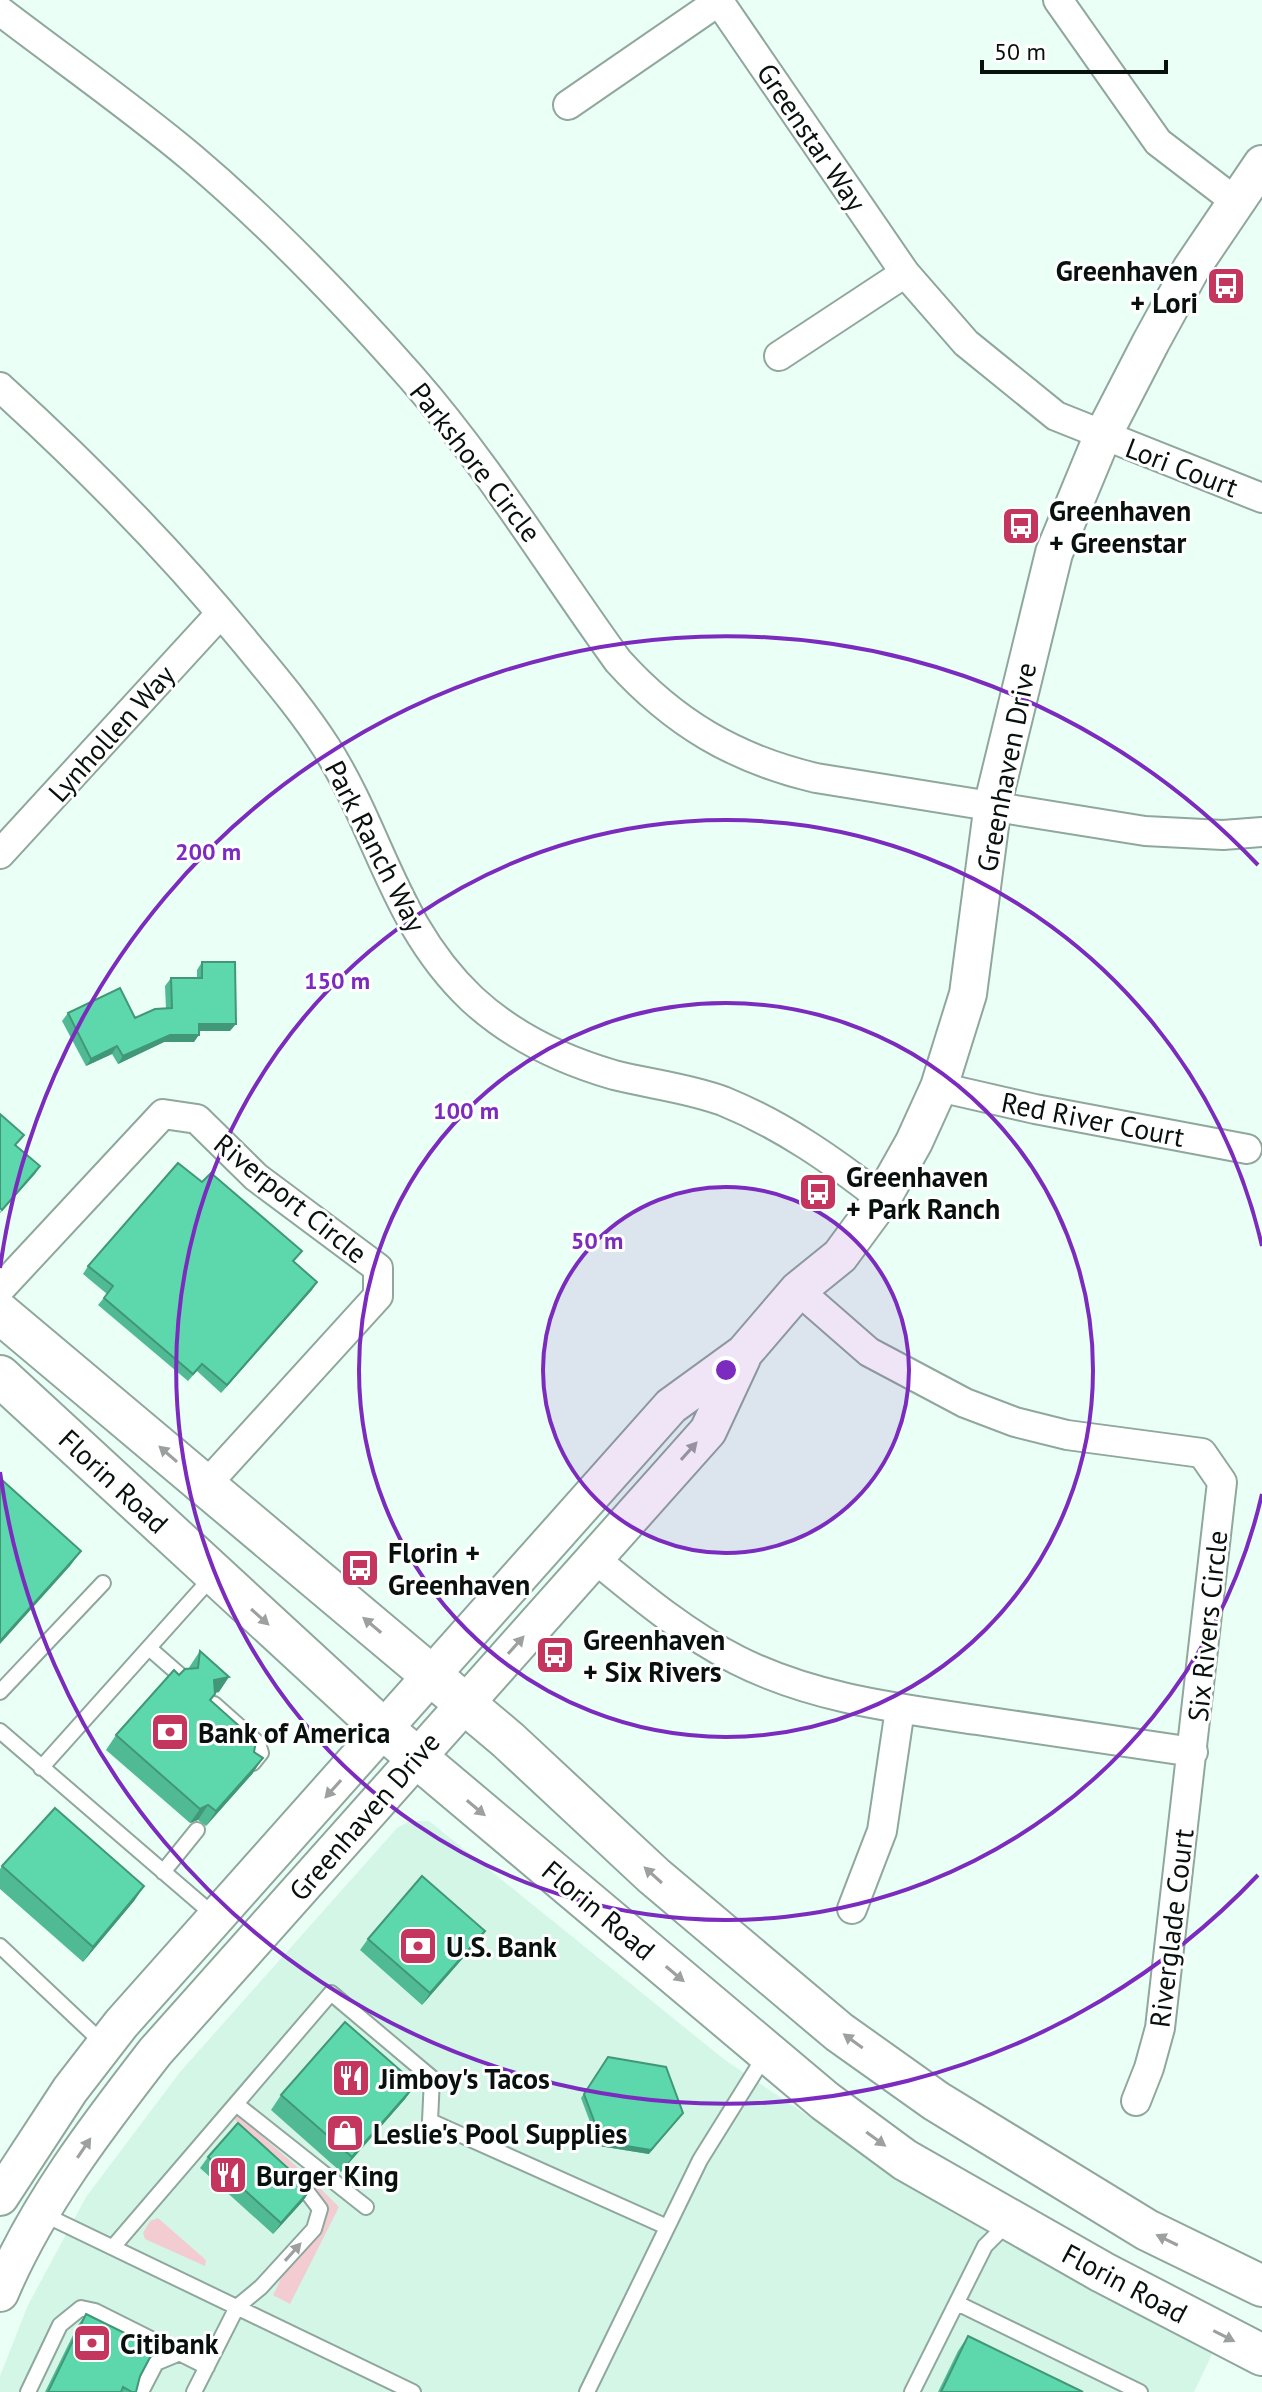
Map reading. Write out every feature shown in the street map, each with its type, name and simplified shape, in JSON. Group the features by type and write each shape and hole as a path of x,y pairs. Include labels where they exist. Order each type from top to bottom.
{"main road":[{"name":"Florin Road","path":"0,1313 464,1703 654,1876 839,2032 936,2101 1147,2230 1262,2286"},
{"name":"Florin Road","path":"10,1391 383,1729 825,2101 905,2160 1010,2221 1262,2355"}],"street":[{"path":"1058,0 1158,142 1235,201"},
{"name":"Greenstar Way","path":"568,105 719,1 905,273 966,343 1056,416 1102,437"},
{"name":"Parkshore Circle","path":"0,11 113,94 193,159 270,229 343,302 478,459 618,661 674,716 706,738 778,769 816,778 993,803 1145,831 1223,835 1262,832"},
{"name":"Greenhaven Drive","path":"2,2191 70,2090 105,2045 216,1917 671,1406 744,1353 798,1290 840,1256 882,1199 914,1142 939,1087 968,994 993,803 1054,553 1102,437 1191,269 1262,164"},
{"path":"779,356 905,273"},
{"name":"Park Ranch Way","path":"1,390 85,467 221,613 324,744 362,812 410,923 441,966 473,999 519,1034 570,1060 615,1075 696,1092 753,1114 798,1137 882,1199"},
{"name":"Lori Court","path":"1102,437 1262,498"},
{"name":"Lynhollen Way","path":"0,854 221,613"},
{"name":"Red River Court","path":"939,1087 1035,1109 1247,1149"},
{"name":"Riverport Circle","path":"0,1289 163,1114 197,1119 256,1177 378,1268 378,1296 205,1486"},
{"name":"Six Rivers Circle","path":"594,1558 653,1606 737,1660 791,1684 900,1709 1193,1752 1222,1482 1202,1453 1067,1435 1015,1422 965,1403 869,1352 798,1290"},
{"name":"Greenhaven Drive","path":"0,2293 41,2213 105,2115 155,2052 708,1431 744,1353"},
{"path":"852,1909 882,1831 900,1709"},
{"name":"Riverglade Court","path":"1136,2101 1160,2028 1193,1752"},
{"path":"41,2213 34,2198 34,2178 111,2063 140,2003"},
{"path":"0,2243 11,2218 11,2196 2,2191"}],"lane":[{"path":"41,1768 213,1576"},
{"path":"0,1692 103,1583"},
{"path":"149,1648 181,1676"},
{"path":"211,1701 258,1743 261,1753 253,1763"},
{"path":"0,1731 216,1917"},
{"path":"163,1872 197,1830"},
{"path":"0,1946 105,2045"},
{"path":"113,2247 230,2122 236,2104 331,1993 432,2078 430,2121 667,2227"},
{"path":"587,2392 700,2160 768,2051"},
{"path":"236,2104 366,2207"},
{"path":"194,2392 237,2307 261,2287 317,2223 320,2209 315,2199 284,2167"},
{"path":"41,2213 413,2392"},
{"path":"912,2392 985,2246 1010,2221"},
{"path":"957,2303 1140,2392"},
{"path":"28,2392 60,2325 81,2308 95,2311 207,2367"},
{"path":"141,2392 156,2363 180,2353"}],"shaded area":[{"path":"410,1821 429,1821 725,2060 951,2212 1212,2354 1194,2392 0,2392 0,2376 28,2305 86,2197 180,2072 397,1828"},
{"path":"237,2114 312,2180 309,2185 234,2119"},
{"path":"316,2184 339,2207 290,2304 273,2295 285,2272 324,2222 326,2211 323,2200 313,2189"},
{"path":"158,2218 206,2260 205,2266 145,2239 143,2233 150,2221"}],"building":[{"path":"202,962 235,962 236,1024 199,1024 199,1035 170,1035 123,1056 117,1046 91,1059 68,1013 120,988 135,1018 155,1009 172,1008 171,978 202,978"},
{"path":"0,1114 24,1135 15,1145 40,1166 2,1210 0,1208"},
{"path":"178,1163 202,1182 211,1173 302,1251 293,1261 317,1282 227,1385 202,1364 193,1374 104,1298 113,1286 88,1266"},
{"path":"2,1480 81,1551 0,1641 0,1482"},
{"name":"Bank of America","path":"200,1651 229,1677 214,1680 215,1694 210,1700 256,1741 254,1752 263,1758 216,1811 208,1805 200,1809 116,1735 174,1670 179,1675 185,1669 198,1668"},
{"path":"55,1808 144,1886 93,1947 2,1866"},
{"name":"U.S. Bank","path":"422,1876 485,1931 430,1993 368,1939"},
{"path":"345,2022 416,2084 352,2157 281,2095"},
{"path":"608,2057 666,2067 683,2113 651,2150 602,2142 584,2094"},
{"path":"238,2123 311,2189 281,2223 208,2157"},
{"name":"Citibank","path":"86,2314 155,2348 140,2376 136,2392 123,2387 121,2392 48,2392"},
{"path":"968,2336 1083,2392 941,2392"}],"place":[{"name":"Greenhaven + Lori","path":"1226,286"},
{"name":"Greenhaven + Greenstar","path":"1021,526"},
{"name":"Greenhaven + Park Ranch","path":"818,1192"},
{"name":"Florin + Greenhaven","path":"360,1568"},
{"name":"Greenhaven + Six Rivers","path":"555,1655"},
{"name":"Bank of America","path":"170,1732"},
{"name":"U.S. Bank","path":"418,1946"},
{"name":"Jimboy's Tacos","path":"351,2078"},
{"name":"Leslie's Pool Supplies","path":"345,2133"},
{"name":"Burger King","path":"228,2175"},
{"name":"Citibank","path":"92,2343"}]}
